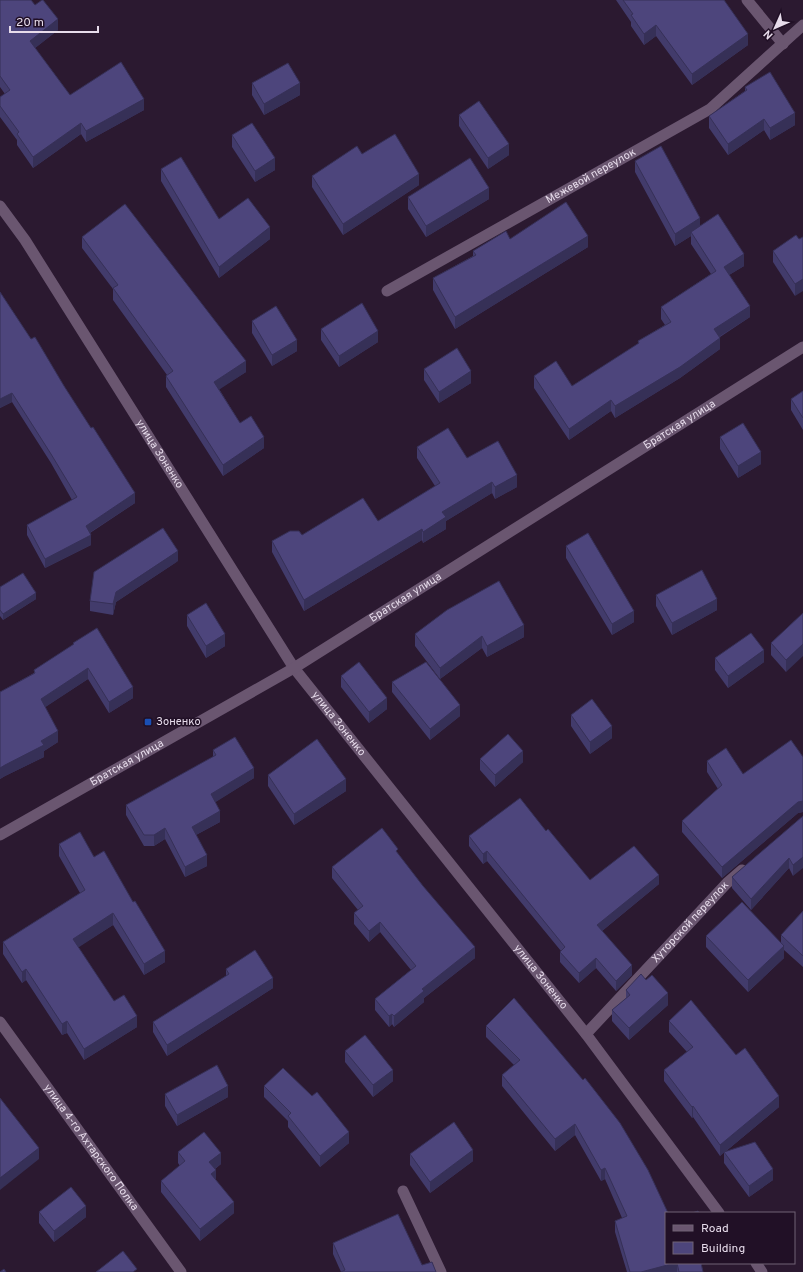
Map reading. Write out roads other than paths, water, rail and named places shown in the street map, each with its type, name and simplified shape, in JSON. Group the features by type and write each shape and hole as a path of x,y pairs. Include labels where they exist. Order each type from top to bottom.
{"street":[{"path":"747,0 783,44"},
{"name":"Межевой переулок","path":"387,291 710,109 803,25"},
{"name":"улица Зоненко","path":"0,206 25,240 294,668 586,1034 718,1212"},
{"name":"Братская улица","path":"0,835 294,668 803,346"},
{"name":"Хуторской переулок","path":"586,1034 727,883 751,863"},
{"name":"улица 4-го Ахтарского Полка","path":"0,1022 181,1272"},
{"path":"403,1191 441,1272"}],"place":[{"name":"Зоненко","path":"148,722"}]}
